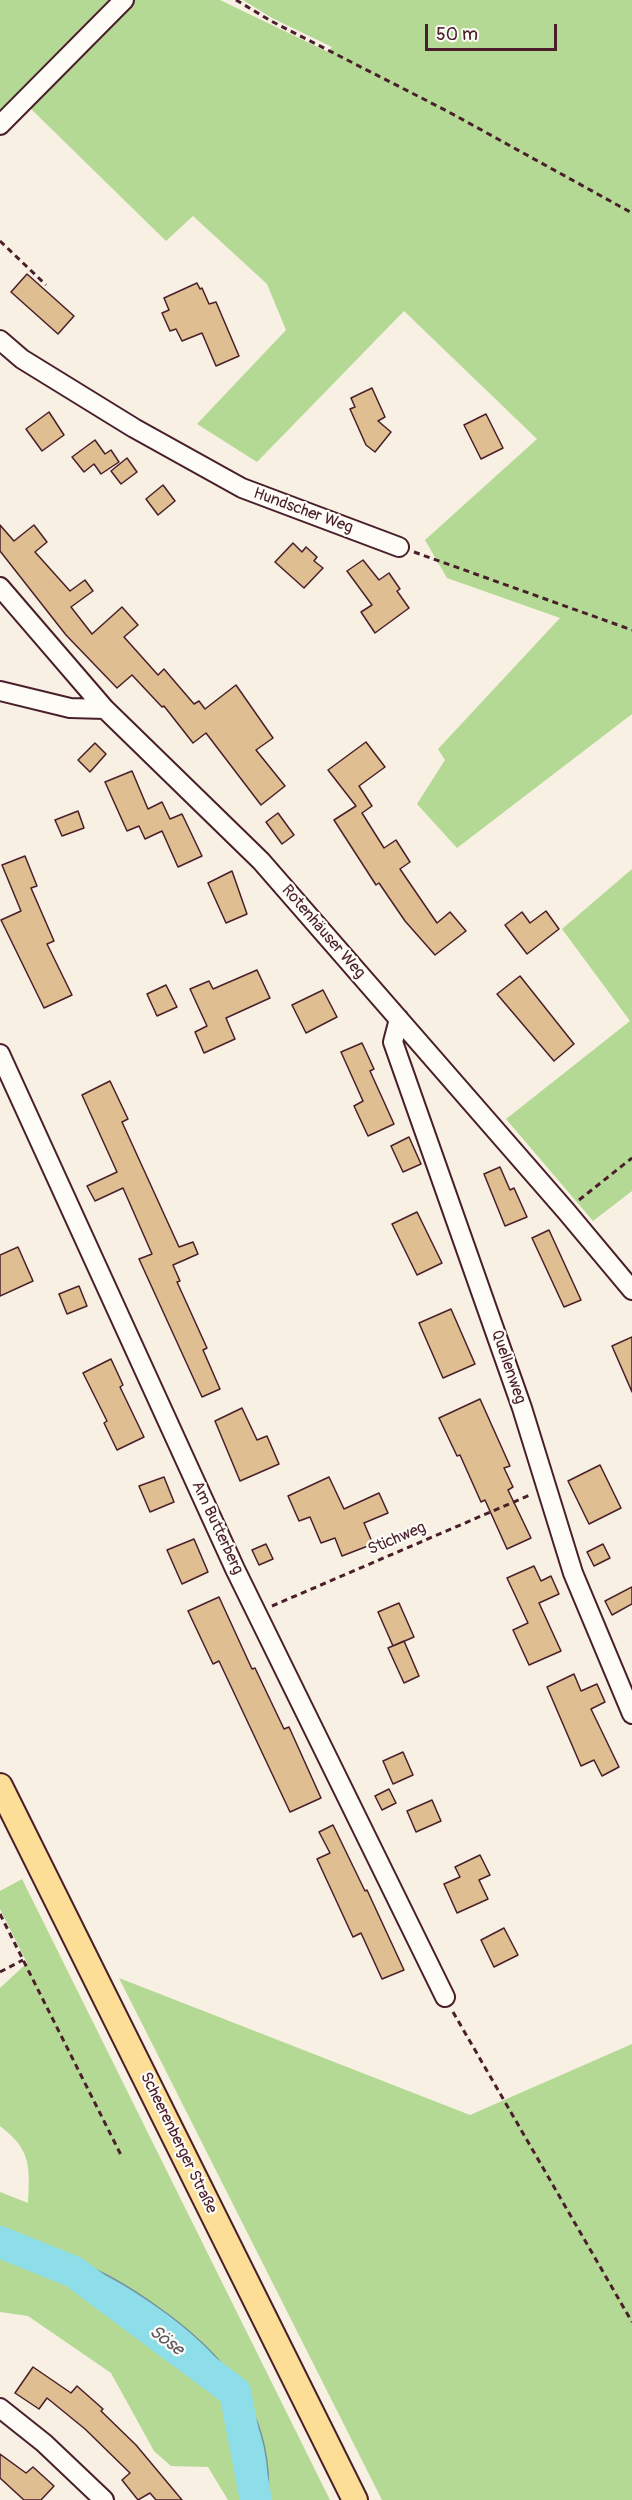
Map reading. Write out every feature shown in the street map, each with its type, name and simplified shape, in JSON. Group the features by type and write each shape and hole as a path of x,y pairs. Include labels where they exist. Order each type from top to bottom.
{"main road":[{"name":"Scheerenberger Straße","path":"0,1786 355,2500"}],"street":[{"path":"0,125 124,0"},
{"name":"Hundscher Weg","path":"0,340 22,359 134,428 242,488 399,547"},
{"name":"Rotenhäuser Weg","path":"0,587 105,709 261,861 632,1290"},
{"path":"0,690 70,708 105,709"},
{"name":"Quellenweg","path":"399,1019 393,1042 522,1408 573,1573 632,1714"},
{"name":"Am Butterberg","path":"0,1054 256,1613 445,1997"},
{"path":"0,2408 44,2443 104,2500"}],"path":[{"path":"236,0 272,21 447,111 632,213"},
{"path":"0,241 46,285"},
{"path":"399,547 632,630"},
{"path":"566,1211 632,1158"},
{"name":"Stichweg","path":"256,1613 547,1488"},
{"path":"0,1914 122,2157"},
{"path":"0,1972 23,1960"},
{"path":"445,1997 632,2322"}],"green space":[{"path":"0,0 112,0 70,44 0,110"},
{"path":"135,0 220,0 328,52 332,47 272,18 243,0 632,0 632,714 457,848 417,804 445,760 438,749 560,618 447,578 425,540 537,439 404,311 257,462 197,424 286,330 267,284 193,216 166,241 28,106"},
{"path":"632,869 632,1191 593,1221 506,1119 630,1021 562,929"},
{"path":"22,1879 330,2500 268,2500 267,2468 262,2438 252,2411 239,2387 223,2365 180,2324 132,2290 92,2268 41,2260 0,2245 0,2192 28,2203 29,2178 26,2159 18,2143 0,2126 0,1988 27,1963 0,1909 0,1891"},
{"path":"119,1978 470,2115 632,2044 632,2500 382,2500"},
{"path":"0,2256 46,2276 103,2294 164,2328 190,2349 212,2373 230,2400 243,2430 250,2463 252,2500 228,2500 208,2467 171,2466 154,2451 111,2373 28,2316 0,2312"}],"water":[{"path":"0,2245 41,2260 87,2266 100,2272 155,2305 203,2343 240,2387 253,2412 263,2439 268,2468 268,2500 252,2500 250,2463 243,2430 230,2400 212,2373 190,2349 164,2328 103,2294 46,2276 0,2256"}],"building":[{"path":"27,274 74,316 58,334 11,292"},
{"path":"197,283 200,289 202,288 209,304 216,302 239,356 216,366 202,333 182,341 176,329 170,331 162,313 169,310 164,298"},
{"path":"372,388 385,417 378,421 391,432 375,452 366,445 350,409 355,407 351,398"},
{"path":"49,412 64,435 42,451 26,429"},
{"path":"486,414 503,448 481,459 464,425"},
{"path":"95,440 105,454 111,450 119,462 101,474 94,464 84,472 72,457"},
{"path":"127,458 137,472 121,484 111,471"},
{"path":"163,485 175,501 158,515 146,499"},
{"path":"0,525 14,541 34,525 47,542 35,552 70,591 85,580 93,591 71,607 92,634 122,607 138,625 124,637 158,675 164,669 194,704 199,701 205,709 236,685 273,738 256,750 285,786 261,805 206,733 193,743 164,706 162,707 132,675 117,688 66,635 0,551"},
{"path":"293,543 302,552 306,547 317,557 314,561 323,568 304,588 275,562"},
{"path":"363,560 379,580 389,573 400,589 397,591 409,608 375,633 361,612 372,605 347,571"},
{"path":"366,742 385,767 359,786 372,806 362,813 384,848 396,840 410,862 400,869 437,923 450,912 466,931 435,955 405,921 379,883 376,885 334,820 356,806 328,770"},
{"path":"95,743 106,754 90,772 78,760"},
{"path":"132,771 148,809 162,802 170,819 182,814 202,856 178,867 162,831 145,839 139,826 127,831 105,782"},
{"path":"78,811 84,828 62,836 55,820"},
{"path":"278,813 294,835 282,844 266,822"},
{"path":"25,856 37,886 31,888 54,941 47,944 72,995 44,1008 1,920 21,911 2,865"},
{"path":"232,871 247,914 226,923 208,883"},
{"path":"546,911 559,929 527,954 505,925 522,912 530,923"},
{"path":"257,970 270,998 226,1018 235,1039 204,1053 195,1032 207,1026 190,989 209,981 213,989"},
{"path":"520,976 574,1044 554,1061 497,994"},
{"path":"166,985 177,1007 157,1016 147,994"},
{"path":"323,990 337,1017 306,1033 292,1005"},
{"path":"362,1043 374,1069 370,1071 394,1124 368,1136 354,1106 363,1101 341,1052"},
{"path":"110,1081 128,1119 122,1122 179,1247 193,1242 198,1254 173,1265 180,1281 177,1282 207,1348 203,1350 220,1389 202,1397 139,1259 152,1254 123,1188 95,1201 87,1186 117,1172 82,1095"},
{"path":"409,1137 421,1164 403,1172 391,1146"},
{"path":"500,1167 510,1190 514,1188 527,1217 505,1226 484,1174"},
{"path":"417,1212 442,1263 417,1275 392,1224"},
{"path":"549,1230 581,1300 564,1307 532,1238"},
{"path":"18,1247 33,1281 0,1296 0,1255"},
{"path":"79,1286 87,1306 67,1314 59,1294"},
{"path":"451,1309 475,1364 443,1378 419,1323"},
{"path":"632,1337 632,1392 612,1346"},
{"path":"111,1359 123,1385 120,1387 144,1437 117,1450 104,1423 107,1421 83,1373"},
{"path":"480,1399 510,1466 504,1468 513,1487 508,1490 531,1538 507,1549 485,1500 481,1502 460,1455 457,1456 439,1418"},
{"path":"242,1408 257,1440 267,1436 279,1464 240,1481 215,1421"},
{"path":"600,1465 621,1508 589,1524 568,1481"},
{"path":"164,1477 174,1502 150,1512 139,1486"},
{"path":"329,1477 344,1509 379,1493 388,1513 364,1523 373,1544 342,1556 335,1538 321,1543 310,1517 299,1521 288,1496"},
{"path":"194,1539 208,1572 182,1584 167,1550"},
{"path":"266,1544 273,1559 259,1565 252,1550"},
{"path":"603,1544 610,1558 594,1566 587,1552"},
{"path":"534,1566 541,1581 551,1576 559,1594 539,1603 561,1651 529,1665 513,1630 528,1623 507,1578"},
{"path":"632,1587 632,1604 612,1615 605,1601"},
{"path":"219,1597 252,1669 255,1668 284,1729 289,1727 321,1798 290,1812 219,1661 213,1664 188,1611"},
{"path":"399,1603 414,1637 393,1646 378,1612"},
{"path":"404,1641 419,1676 404,1683 388,1648"},
{"path":"574,1674 581,1691 597,1684 605,1702 591,1709 619,1767 602,1776 594,1760 581,1766 547,1687"},
{"path":"403,1752 413,1775 393,1784 383,1761"},
{"path":"389,1789 396,1803 382,1810 375,1796"},
{"path":"432,1800 441,1821 416,1832 407,1811"},
{"path":"333,1825 365,1891 367,1890 404,1970 382,1979 361,1933 353,1937 317,1859 330,1853 319,1832"},
{"path":"480,1855 490,1875 479,1880 488,1899 457,1913 444,1884 460,1877 455,1867"},
{"path":"504,1928 518,1955 494,1967 481,1940"},
{"path":"33,2367 71,2393 77,2386 103,2409 101,2411 136,2445 182,2500 156,2500 150,2493 138,2500 122,2480 130,2473 85,2429 47,2398 39,2409 15,2393"},
{"path":"0,2454 26,2473 33,2467 54,2486 41,2500 24,2500 0,2478"}],"waterway":[{"name":"Söse","path":"0,2242 74,2272 235,2392 256,2500"}]}
